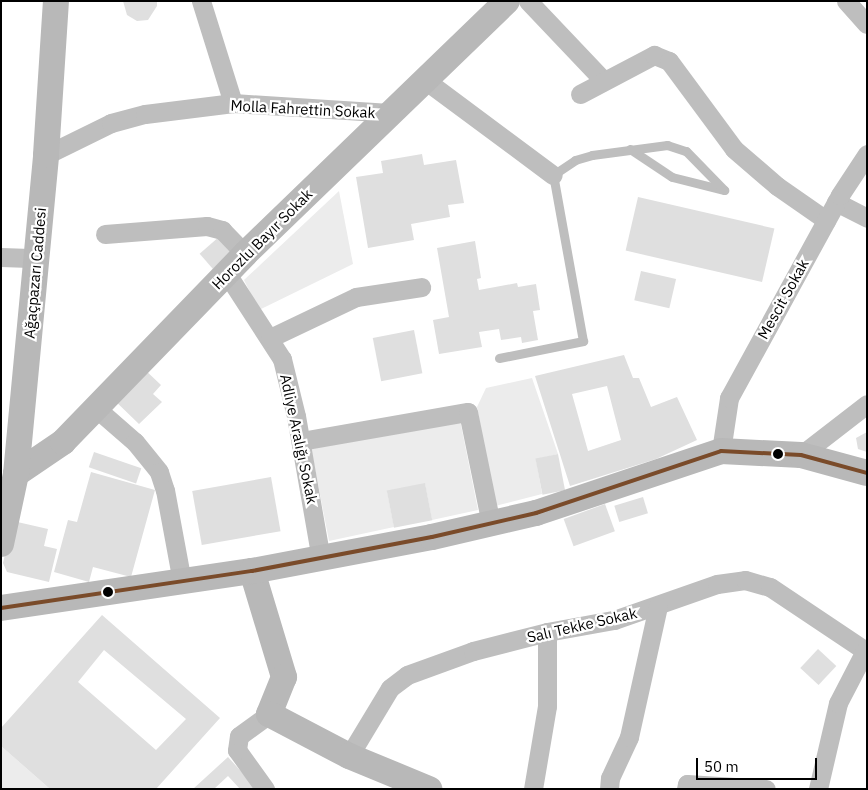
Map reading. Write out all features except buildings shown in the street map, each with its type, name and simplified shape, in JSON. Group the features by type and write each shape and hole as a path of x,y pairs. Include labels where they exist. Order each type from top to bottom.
{"street":[{"name":"Ağaçpazarı Caddesi","path":"1,544 16,474 46,155 56,1"},
{"path":"201,1 234,103"},
{"name":"Horozlu Bayır Sokak","path":"16,474 63,442 245,254 507,1"},
{"path":"528,1 604,81"},
{"path":"846,1 867,24"},
{"path":"580,94 654,55 670,61 734,149 776,186 826,220"},
{"path":"425,80 553,175"},
{"name":"Molla Fahrettin Sokak","path":"46,155 111,123 145,114 234,103 390,113"},
{"name":"Mescit Sokak","path":"721,451 729,398 836,202 867,154"},
{"path":"836,202 867,218"},
{"path":"105,234 207,226 222,230 245,254"},
{"path":"1,257 37,258"},
{"name":"Adliye Aralığı Sokak","path":"227,274 282,359 301,441 321,559"},
{"path":"270,338 356,297 421,287"},
{"path":"801,455 867,404"},
{"path":"97,409 135,442 159,472 165,490 182,582"},
{"path":"301,441 468,412 491,524"},
{"path":"1,608 252,571 321,559 491,524 590,497 721,451 801,455 867,473"},
{"path":"252,571 284,676 270,714 239,736 236,750 265,789"},
{"name":"Salı Tekke Sokak","path":"350,756 390,688 407,675 473,651 547,632 614,620 717,584 745,580 770,587 866,651"},
{"path":"609,789 629,737 658,606"},
{"path":"533,789 548,706 547,632"},
{"path":"818,789 838,703 866,651"},
{"path":"270,714 350,756 428,789"},
{"path":"686,789 687,784 766,789"}],"lane":[{"path":"499,358 583,341 553,175 575,160 630,149 667,145 680,148 724,190 672,177 630,149"}],"shaded area":[{"path":"339,191 353,264 259,310 244,280"},
{"path":"532,378 558,454 536,459 542,494 495,506 477,407 486,388"},
{"path":"460,420 478,510 432,520 425,484 387,491 394,527 329,541 311,448"},
{"path":"1,746 50,789 1,789"}],"transit line":[{"path":"1,608 252,571 432,537 536,513 721,451 801,455 867,473"}]}
